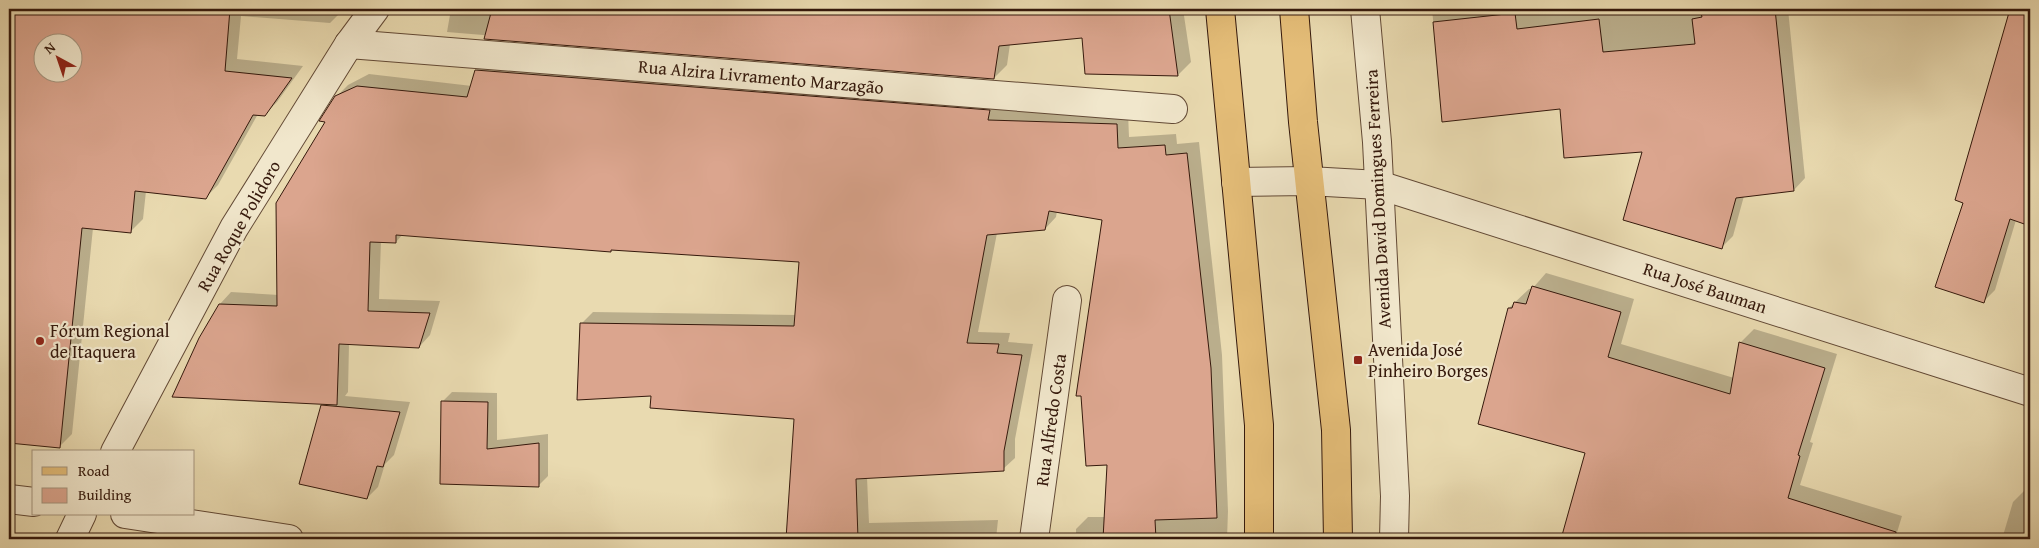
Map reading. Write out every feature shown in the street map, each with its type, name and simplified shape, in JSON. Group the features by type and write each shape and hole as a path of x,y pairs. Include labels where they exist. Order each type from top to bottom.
{"main road":[{"path":"1220,9 1259,425 1260,539"},
{"path":"1294,9 1309,181 1336,430 1338,539"}],"street":[{"name":"Rua Roque Polidoro","path":"116,450 234,228 348,44 375,9"},
{"name":"Avenida David Domingues Ferreira","path":"1365,9 1379,185 1395,496 1394,539"},
{"name":"Rua Alzira Livramento Marzagão","path":"348,44 1173,108"},
{"name":"Rua José Bauman","path":"1236,182 1309,181 1379,185 2030,392"},
{"name":"Rua Alfredo Costa","path":"1034,539 1067,300"},
{"path":"9,499 32,502"},
{"path":"70,539 81,516"},
{"path":"138,516 289,539"}],"building":[{"path":"9,9 230,9 225,71 292,78 265,116 253,115 206,199 135,191 131,233 82,228 60,448 9,443"},
{"path":"492,9 1169,9 1178,76 1085,74 1082,38 999,46 994,79 484,39"},
{"path":"1700,9 1775,9 1794,191 1736,198 1722,249 1623,220 1642,152 1564,158 1560,109 1442,122 1433,22 1515,13 1517,29 1599,19 1603,52 1695,44 1692,19 1702,17"},
{"path":"2010,9 2030,9 2030,226 2010,219 1984,303 1935,287 1963,203 1955,200"},
{"path":"475,70 990,110 988,120 1117,124 1118,148 1165,145 1166,155 1187,153 1211,368 1217,518 1155,520 1156,539 1103,539 1107,465 1086,466 1081,396 1076,396 1102,220 1049,211 1045,230 987,235 967,343 999,344 997,353 1022,355 1004,451 1004,471 856,479 858,539 786,539 794,419 650,408 651,396 577,400 580,323 794,326 799,262 611,250 611,252 396,235 396,243 370,242 368,311 430,313 419,348 339,344 337,405 172,397 199,338 219,304 277,306 276,203 325,122 319,121 335,96 357,86 467,97"},
{"path":"1532,286 1621,312 1608,357 1730,394 1739,342 1825,368 1798,455 1800,456 1788,498 1896,532 1894,539 1561,539 1585,453 1478,424 1508,308 1512,308 1514,302 1526,304"},
{"path":"441,401 488,402 487,449 539,443 539,487 440,484"},
{"path":"321,405 400,412 383,467 377,466 367,499 299,484"}],"place":[{"name":"Fórum Regional de Itaquera","path":"40,341"},
{"name":"Avenida José Pinheiro Borges","path":"1358,360"}]}
